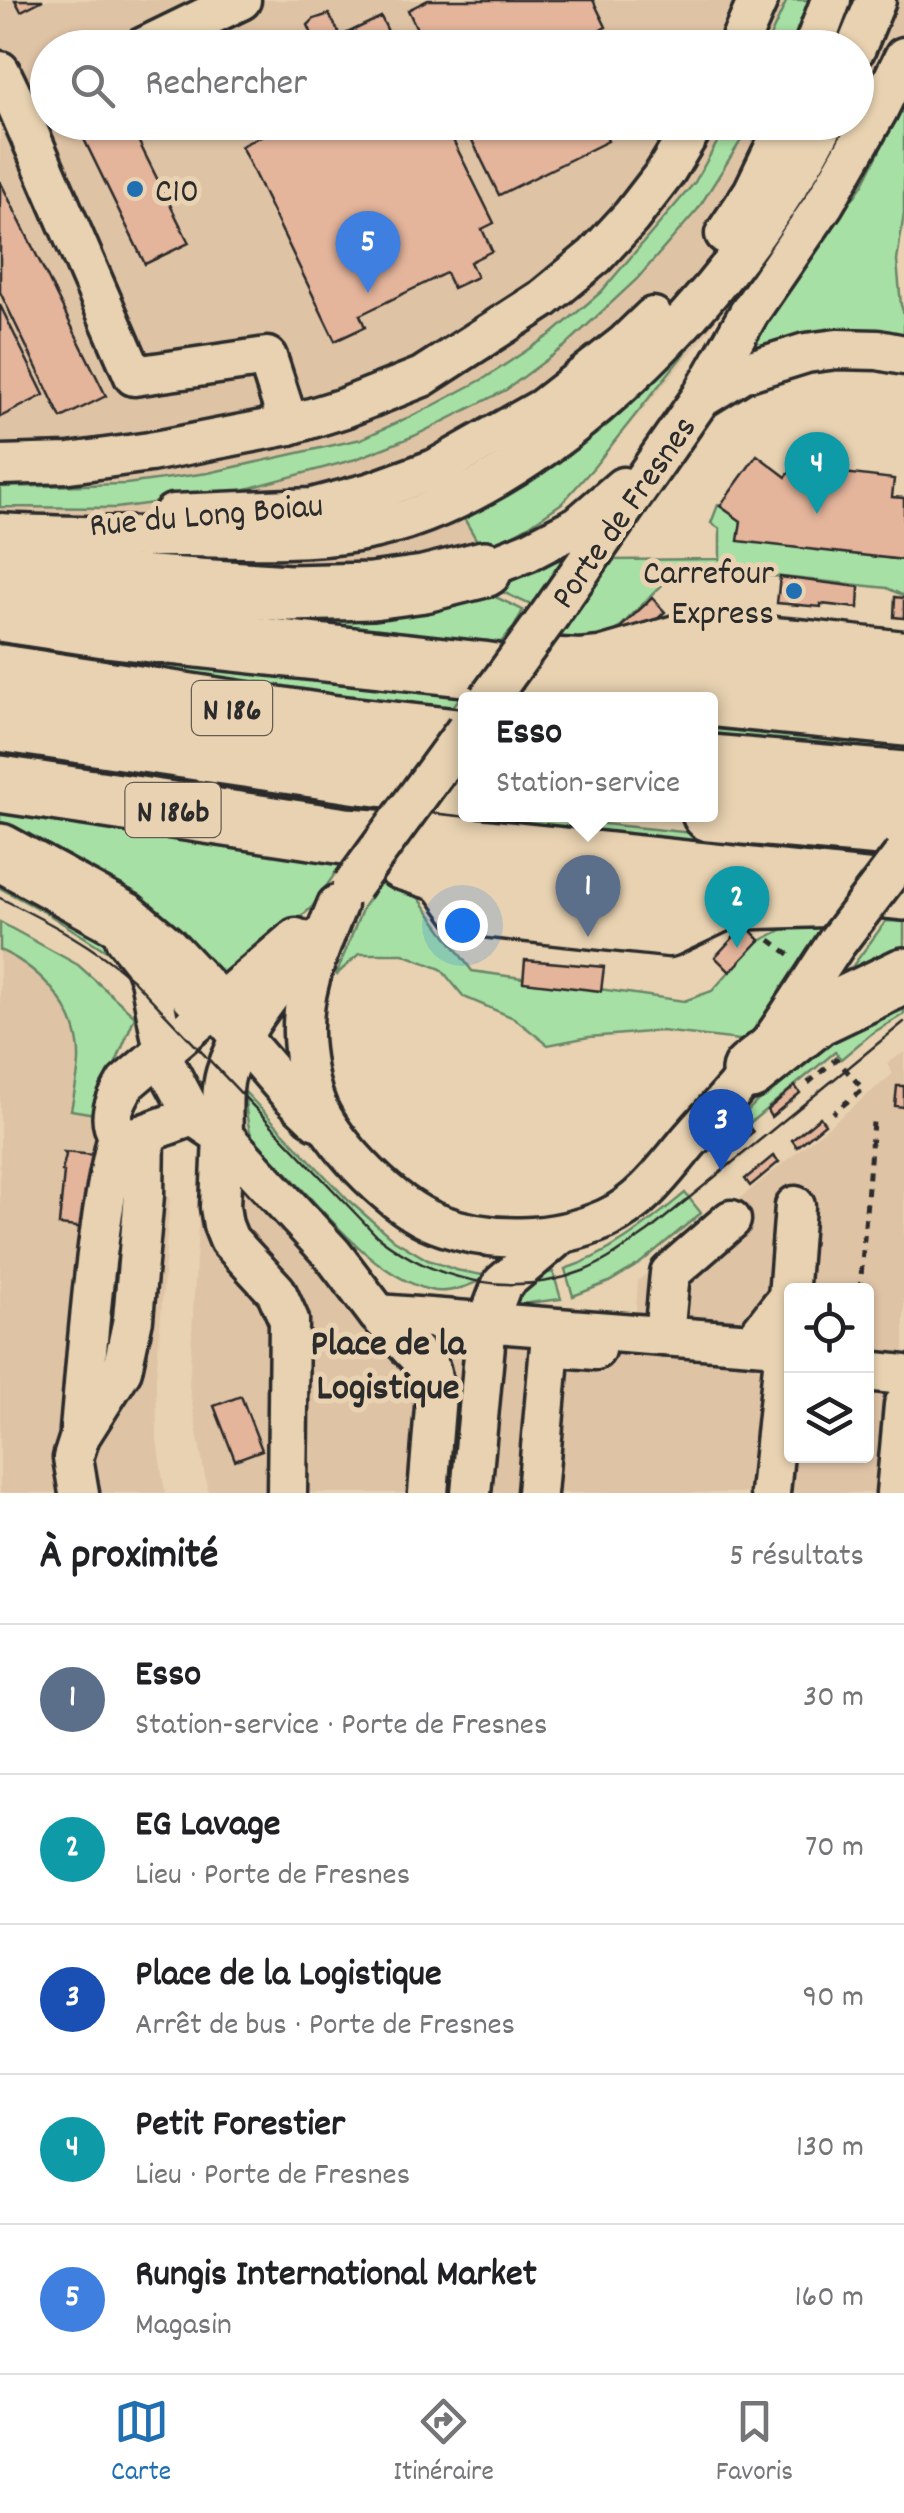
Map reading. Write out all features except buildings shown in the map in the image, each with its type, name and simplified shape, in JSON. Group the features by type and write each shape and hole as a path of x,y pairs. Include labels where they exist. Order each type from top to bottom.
{"highway":[{"path":"2,547 289,593 372,592 484,569"},
{"path":"0,613 485,685 647,692"},
{"name":"N 186","path":"0,672 328,723 458,737"},
{"path":"718,699 904,718"},
{"name":"N 186","path":"0,723 458,787"},
{"path":"718,764 904,780"},
{"name":"N 186b","path":"0,784 345,876 432,842 904,892"},
{"path":"718,814 904,830"},
{"path":"20,863 124,920 161,951 228,1023"},
{"path":"750,1071 816,1018 904,976"}],"street":[{"path":"179,30 240,0"},
{"path":"745,30 758,0"},
{"path":"820,30 831,0"},
{"path":"834,30 842,0"},
{"path":"864,30 876,0"},
{"path":"874,117 904,58"},
{"path":"0,71 30,97"},
{"path":"48,140 134,376 268,357 289,426"},
{"path":"0,465 69,463 289,426 422,377 544,299 595,256 631,218 685,140"},
{"name":"Rue du Long Boiau","path":"2,547 167,514 312,508 372,492 468,452 543,408 626,344 658,313 734,220 753,192 778,140"},
{"path":"762,223 800,140"},
{"path":"762,223 815,140"},
{"path":"700,398 748,313 824,204 861,140"},
{"name":"Rue du Long Boiau","path":"2,547 318,536 397,522 440,506 527,460 620,384 714,289 762,223"},
{"name":"Porte de Fresnes","path":"485,685 551,613 700,398 742,373 806,354 878,350 904,355"},
{"path":"484,569 578,525 666,449"},
{"path":"485,685 530,657 580,659 617,653 693,630 904,651"},
{"path":"617,653 904,682"},
{"path":"208,1126 131,1135 111,1125 114,1102 126,1083 163,1053 228,1023 458,740"},
{"path":"228,1023 394,1198 434,1223 474,1233 519,1238 561,1234 608,1218 643,1194 750,1071 837,942 904,854"},
{"path":"20,863 122,936 136,951 150,979 167,1066 208,1126 273,1189 333,1255 378,1314 430,1369 436,1394 428,1493"},
{"path":"345,876 398,869 440,882 464,915 668,937 728,910 825,907 849,887"},
{"path":"338,1140 318,1109 309,1084 302,1020 310,970 345,876"},
{"path":"228,1023 223,1092 208,1126 223,1225 229,1240 276,1291 289,1320 286,1493"},
{"path":"79,1493 73,1458 80,1436 104,1191 131,1135"},
{"path":"770,1493 764,1352 788,1297 795,1206"},
{"path":"664,1336 670,1273 732,1220"},
{"path":"333,1255 396,1293 462,1299 502,1284 561,1234"},
{"path":"471,1493 488,1323 502,1284"},
{"path":"378,1314 664,1336 764,1352"},
{"path":"536,1493 550,1346 764,1352"},
{"path":"874,1373 904,1375"},
{"path":"896,1493 904,1404"}],"path":[{"path":"767,938 800,963"},
{"path":"808,1083 836,1059 863,1089 832,1113"},
{"path":"861,1283 873,1122"}],"shaded area":[{"path":"0,0 904,0 904,46 886,41 874,65 874,30 30,30 30,140 834,140 766,251 705,336 594,467 562,503 483,551 316,574 0,562"},
{"path":"0,950 40,974 62,1002 76,1034 79,1061 71,1109 95,1114 95,1190 170,1197 156,1380 157,1441 165,1493 0,1493"},
{"path":"904,1052 904,1493 208,1493 189,1386 203,1137 358,1276 388,1295 422,1304 635,1326 638,1281 893,1074 887,1064"}],"green space":[{"path":"787,0 813,0 799,30 773,30"},
{"path":"904,102 904,213 897,261 904,337 871,330 817,331 747,350 863,184"},
{"path":"718,140 741,140 698,209 637,279 565,346 506,390 414,436 356,459 235,492 116,508 0,507 0,487 126,484 208,473 361,439 423,411 485,378 553,333 601,292 695,182"},
{"path":"715,315 562,503 483,551 462,515 484,506 564,454"},
{"path":"718,505 741,521 739,539 904,560 904,596 887,588 707,569 674,573 610,637 552,644 608,560 720,559 720,529 711,523"},
{"path":"574,553 537,608 494,588"},
{"path":"485,592 523,610 501,642 368,633 13,596"},
{"path":"0,631 465,691 458,692 458,700 449,712 0,648"},
{"path":"718,719 904,738 904,756 718,739"},
{"path":"0,745 387,801 375,819 0,764"},
{"path":"435,806 458,812 458,822 584,822 880,852 865,872 423,822"},
{"path":"0,809 341,865 312,907 214,995 0,837"},
{"path":"394,864 472,971 684,1001 712,991 754,944 797,922 834,915 748,1041 661,1031 548,1045 514,1018 464,997 441,969 403,954 359,954 336,975 363,907"},
{"path":"0,865 114,943 119,959 0,888"},
{"path":"886,921 904,922 904,959 826,1002"},
{"path":"0,922 78,965 135,1016 95,1114 71,1110 79,1062 74,1026 66,1009 31,969 0,950"},
{"path":"904,986 904,1014 841,1059 835,1052 727,1142 718,1140 805,1054"},
{"path":"244,1091 348,1200 394,1240 428,1260 488,1276 460,1288 430,1290 371,1258 252,1136"},
{"path":"685,1193 701,1213 639,1264 609,1282 573,1296 565,1269 614,1246"},
{"path":"553,1272 561,1299 512,1305 539,1275"}],"tram line":[{"path":"0,898 86,945 133,980 377,1236 424,1265 476,1281 502,1284 556,1279 610,1258 650,1230 904,1022"}],"place":[{"name":"C10","path":"135,189"},
{"name":"Rungis International Market","path":"368,293"},
{"name":"Petit Forestier","path":"817,514"},
{"name":"Carrefour Express","path":"794,591"},
{"name":"Esso","path":"588,937"},
{"name":"EG Lavage","path":"737,948"},
{"name":"Place de la Logistique","path":"721,1171"}],"district":[{"name":"Place de la Logistique","path":"388,1363"}]}
